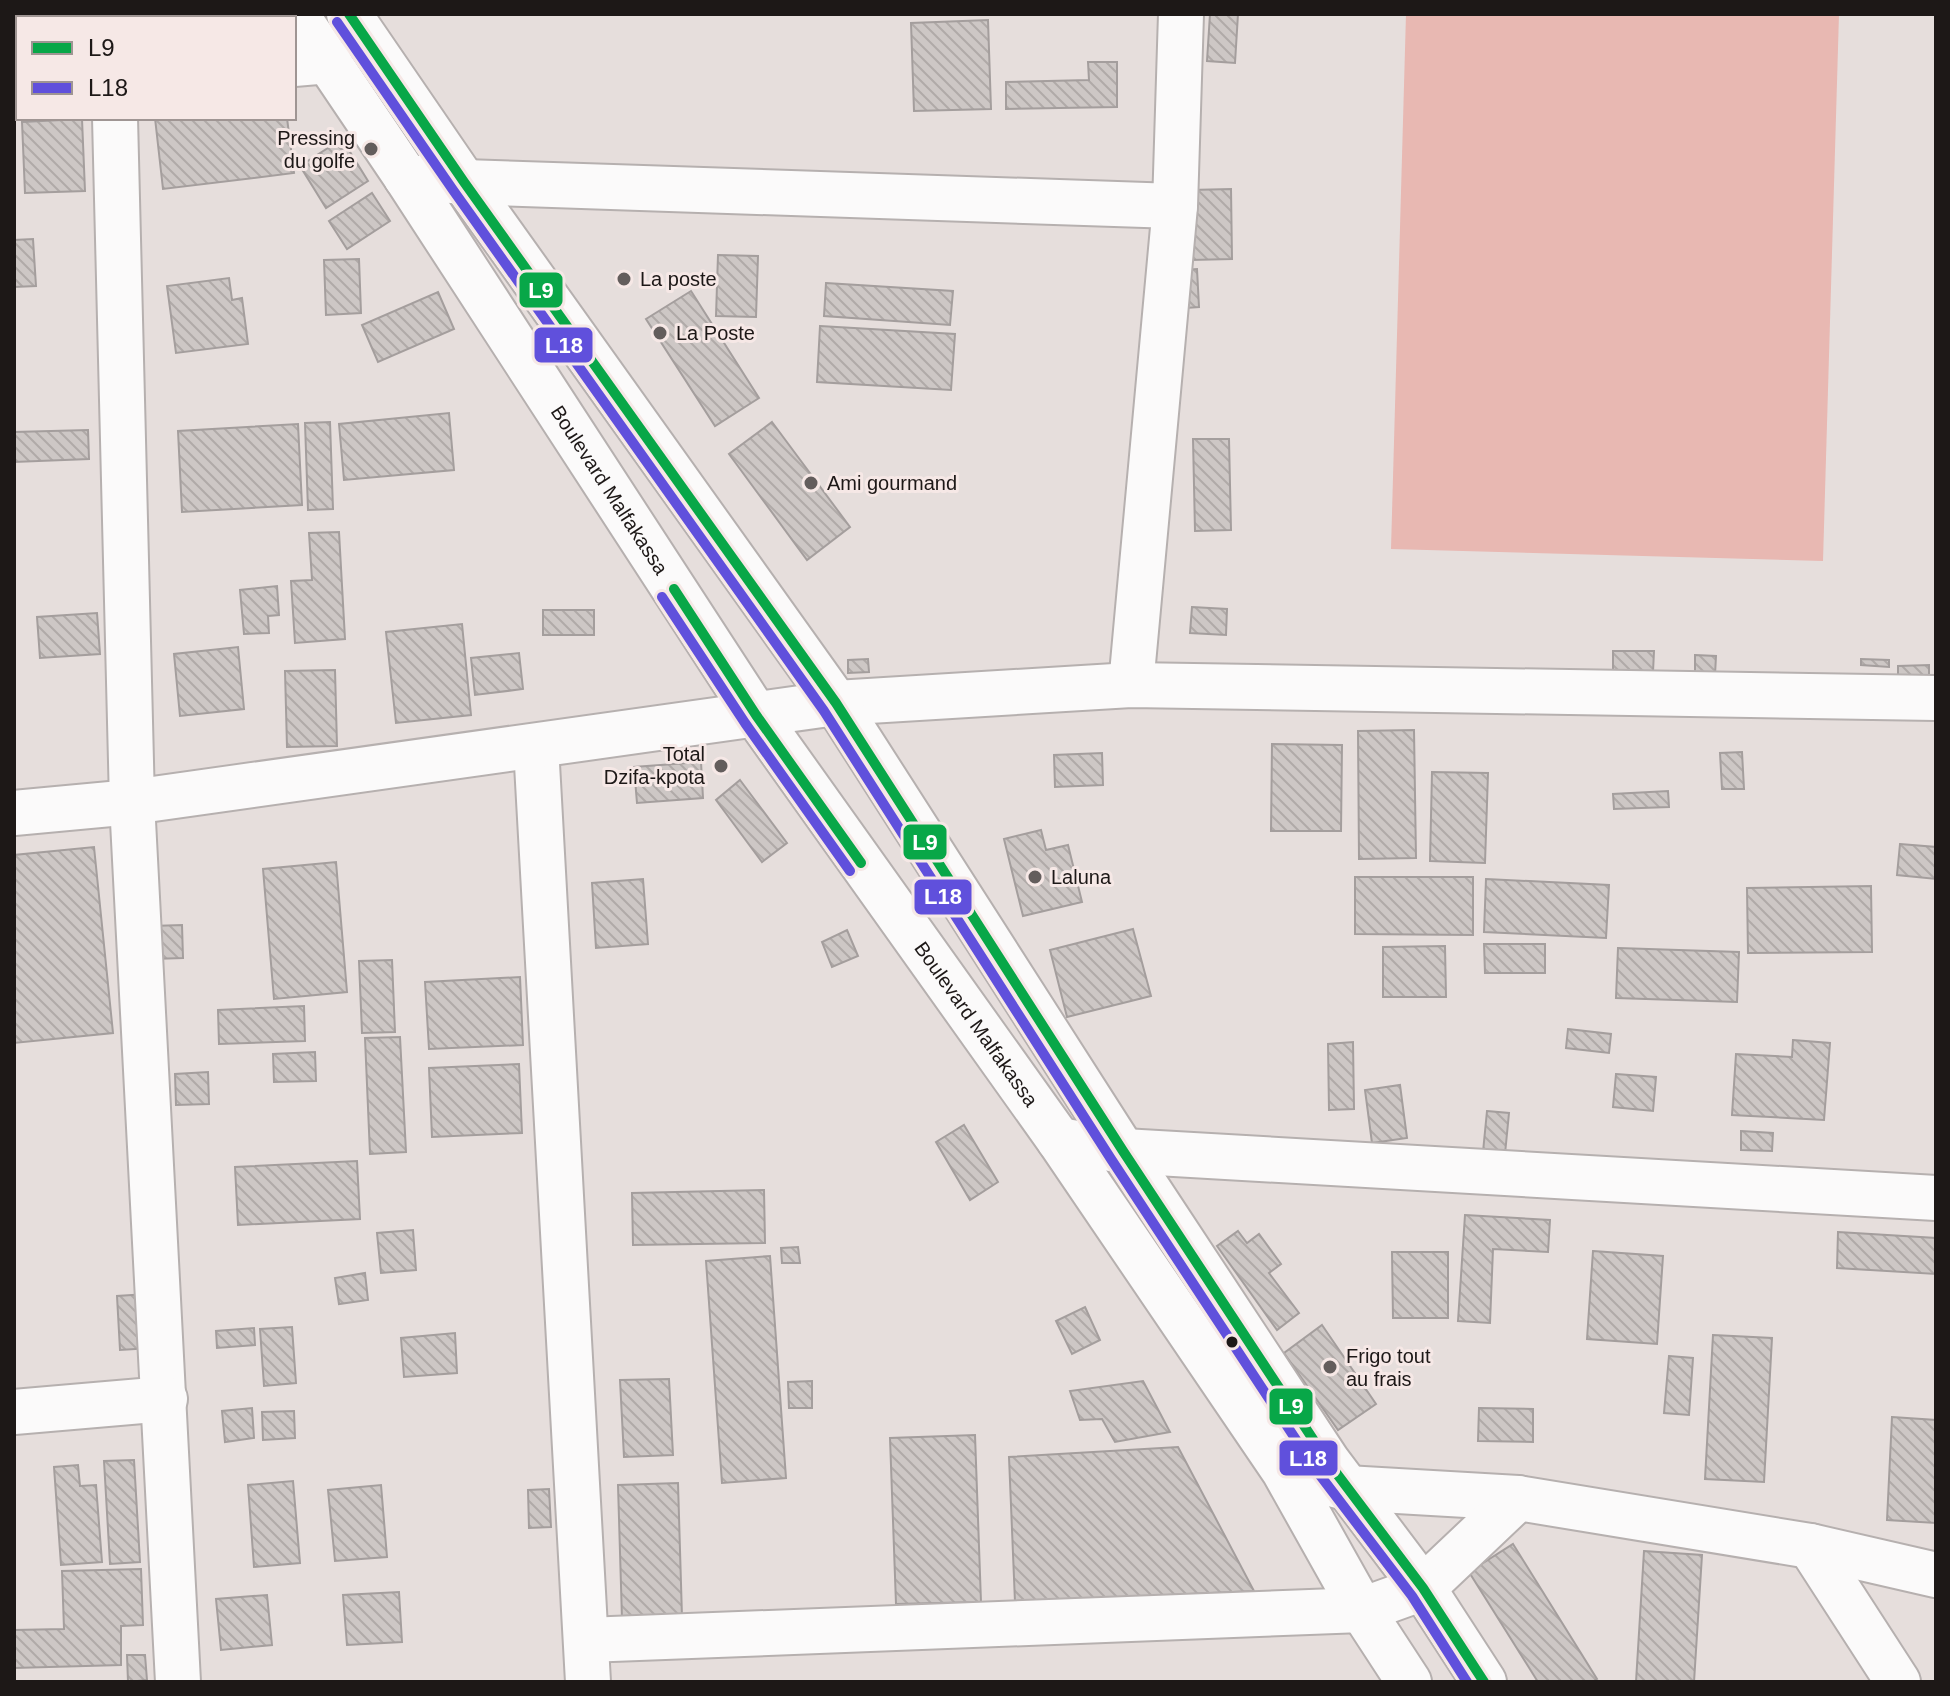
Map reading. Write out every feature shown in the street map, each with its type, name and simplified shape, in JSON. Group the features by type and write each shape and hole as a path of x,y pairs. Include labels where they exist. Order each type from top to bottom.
{"street":[{"name":"Boulevard Malfakassa","path":"296,14 311,62 406,177 756,715 1059,1140 1284,1471 1362,1610 1409,1682"},
{"path":"349,14 464,182 836,703 1123,1151 1346,1488 1423,1588 1484,1682"},
{"path":"1131,685 1175,206 1181,14"},
{"path":"115,120 132,802 178,1682"},
{"path":"406,177 464,182 1175,206"},
{"path":"14,813 132,802 836,703 1131,685 1936,698"},
{"path":"536,746 587,1661 1362,1610 1423,1588 1518,1498"},
{"path":"1059,1140 1123,1151 1936,1198"},
{"path":"14,1412 165,1399"},
{"path":"1284,1471 1346,1488 1518,1498 1810,1546 1936,1575"},
{"path":"1810,1546 1898,1682"}],"shaded area":[{"path":"1406,14 1839,14 1823,561 1391,549"}],"building":[{"path":"246,14 247,16 203,16"},
{"path":"1210,14 1238,14 1235,63 1207,61"},
{"path":"988,20 991,109 914,111 911,23"},
{"path":"1088,62 1117,62 1117,107 1006,109 1006,82 1089,80"},
{"path":"82,120 85,191 25,193 22,122"},
{"path":"155,120 287,120 294,173 163,189"},
{"path":"342,139 368,181 326,208 300,166"},
{"path":"1231,189 1232,259 1191,260 1190,190"},
{"path":"372,193 390,221 347,249 329,221"},
{"path":"33,239 36,286 14,287 14,240"},
{"path":"718,255 758,256 756,317 716,316"},
{"path":"359,259 361,313 326,315 324,260"},
{"path":"1197,269 1199,307 1186,308 1183,270"},
{"path":"229,278 232,300 242,298 248,344 176,353 167,286"},
{"path":"826,283 953,291 950,325 824,316"},
{"path":"691,291 759,398 715,426 646,319"},
{"path":"438,292 454,329 378,362 362,325"},
{"path":"820,326 955,334 951,390 817,382"},
{"path":"449,413 454,470 344,480 339,424"},
{"path":"330,422 333,509 308,510 305,423"},
{"path":"772,422 850,527 807,560 729,454"},
{"path":"298,424 302,505 182,512 178,431"},
{"path":"88,430 89,459 14,462 14,432"},
{"path":"1193,439 1229,439 1231,530 1195,531"},
{"path":"339,532 345,639 295,643 291,581 312,580 309,533"},
{"path":"277,586 279,615 268,616 269,633 244,634 240,590"},
{"path":"1192,607 1227,609 1226,635 1190,633"},
{"path":"543,610 594,610 594,635 543,635"},
{"path":"97,613 100,654 40,658 37,617"},
{"path":"462,624 471,715 396,723 386,632"},
{"path":"238,647 244,709 180,716 174,654"},
{"path":"1613,651 1654,651 1653,672 1613,671"},
{"path":"519,653 523,689 475,695 471,658"},
{"path":"1695,655 1716,656 1715,675 1695,674"},
{"path":"868,659 869,672 848,673 848,660"},
{"path":"1861,659 1889,660 1889,667 1861,665"},
{"path":"1929,665 1929,675 1898,677 1898,666"},
{"path":"335,670 337,746 287,747 285,671"},
{"path":"1414,730 1416,858 1359,859 1358,731"},
{"path":"1272,744 1342,745 1341,831 1271,831"},
{"path":"1742,752 1744,789 1722,789 1720,753"},
{"path":"1102,753 1103,785 1055,787 1054,755"},
{"path":"701,762 703,798 637,803 634,767"},
{"path":"1432,772 1488,773 1485,863 1430,861"},
{"path":"740,780 787,843 762,862 716,800"},
{"path":"1668,791 1669,807 1614,809 1613,794"},
{"path":"1041,830 1046,850 1068,845 1082,902 1023,916 1004,839"},
{"path":"1900,844 1936,847 1936,879 1897,875"},
{"path":"94,847 113,1033 14,1043 14,855"},
{"path":"336,862 347,992 274,999 263,869"},
{"path":"1355,877 1473,877 1473,935 1355,934"},
{"path":"643,879 648,944 596,948 592,883"},
{"path":"1486,879 1609,885 1606,938 1484,932"},
{"path":"1871,886 1872,952 1748,953 1747,888"},
{"path":"182,925 183,958 153,959 152,926"},
{"path":"1133,929 1151,996 1067,1017 1050,950"},
{"path":"847,930 858,956 832,967 822,942"},
{"path":"1484,944 1545,944 1545,973 1485,973"},
{"path":"1445,946 1446,997 1383,997 1383,947"},
{"path":"1618,948 1739,952 1737,1002 1616,998"},
{"path":"392,960 395,1032 362,1033 359,961"},
{"path":"520,977 523,1045 429,1049 425,982"},
{"path":"304,1006 305,1041 219,1044 218,1010"},
{"path":"1568,1029 1611,1034 1609,1053 1566,1048"},
{"path":"400,1037 406,1152 370,1154 365,1038"},
{"path":"1793,1040 1830,1043 1824,1120 1732,1115 1736,1054 1792,1057"},
{"path":"1353,1042 1354,1109 1329,1110 1328,1044"},
{"path":"315,1052 316,1081 274,1082 273,1054"},
{"path":"519,1064 522,1133 432,1137 429,1068"},
{"path":"208,1072 209,1104 176,1105 175,1074"},
{"path":"1616,1074 1656,1077 1653,1111 1613,1107"},
{"path":"1400,1085 1407,1138 1372,1143 1365,1090"},
{"path":"1487,1111 1509,1113 1505,1154 1483,1152"},
{"path":"964,1125 998,1182 970,1200 936,1142"},
{"path":"1741,1131 1773,1133 1772,1151 1741,1150"},
{"path":"357,1161 360,1219 238,1225 235,1167"},
{"path":"764,1190 765,1243 633,1245 632,1193"},
{"path":"1465,1215 1550,1220 1548,1252 1493,1249 1490,1323 1458,1321"},
{"path":"413,1230 416,1270 381,1273 377,1233"},
{"path":"1238,1231 1247,1243 1259,1234 1281,1264 1269,1273 1299,1313 1277,1330 1217,1246"},
{"path":"1838,1232 1936,1238 1936,1274 1837,1268"},
{"path":"798,1247 800,1263 782,1263 781,1248"},
{"path":"1593,1251 1663,1256 1657,1344 1587,1339"},
{"path":"1392,1252 1448,1252 1448,1318 1393,1318"},
{"path":"770,1256 786,1478 722,1483 706,1261"},
{"path":"365,1273 368,1300 339,1304 335,1278"},
{"path":"147,1294 151,1348 120,1350 117,1296"},
{"path":"1085,1307 1100,1340 1072,1354 1056,1321"},
{"path":"1322,1325 1376,1404 1338,1430 1284,1353"},
{"path":"292,1327 296,1383 264,1386 260,1329"},
{"path":"254,1328 255,1345 217,1348 216,1331"},
{"path":"455,1333 457,1373 404,1377 401,1338"},
{"path":"1713,1335 1772,1338 1764,1482 1705,1479"},
{"path":"1669,1356 1693,1358 1689,1415 1664,1413"},
{"path":"669,1379 673,1455 624,1457 620,1380"},
{"path":"812,1381 812,1408 789,1408 788,1382"},
{"path":"1143,1381 1170,1432 1115,1442 1102,1419 1080,1420 1070,1391"},
{"path":"252,1408 254,1438 225,1442 222,1411"},
{"path":"1479,1408 1533,1409 1533,1442 1478,1441"},
{"path":"294,1411 295,1438 263,1440 262,1412"},
{"path":"1892,1417 1936,1420 1936,1523 1887,1520"},
{"path":"975,1435 981,1602 896,1604 890,1438"},
{"path":"1178,1447 1254,1591 1015,1602 1009,1457"},
{"path":"134,1460 140,1562 110,1564 104,1461"},
{"path":"78,1465 80,1486 96,1485 102,1562 61,1565 54,1467"},
{"path":"293,1481 300,1563 254,1567 248,1485"},
{"path":"678,1483 682,1617 622,1619 618,1485"},
{"path":"381,1485 387,1557 335,1561 328,1490"},
{"path":"549,1489 551,1527 529,1528 528,1490"},
{"path":"1513,1544 1597,1679 1592,1682 1538,1682 1469,1572"},
{"path":"1644,1551 1702,1555 1694,1682 1636,1682"},
{"path":"141,1569 143,1625 121,1626 121,1665 14,1668 14,1630 64,1629 62,1571"},
{"path":"399,1592 402,1642 347,1645 343,1595"},
{"path":"267,1595 272,1645 221,1650 216,1599"},
{"path":"127,1655 145,1655 147,1680 128,1682"}],"transit line":[{"name":"L9","path":"349,14 464,182 836,703 1123,1151 1328,1462 1423,1588 1484,1682"},
{"name":"L18","path":"337,22 824,711 1111,1159 1316,1470 1412,1596 1467,1682"},
{"name":"L9","path":"674,589 756,715 861,863"},
{"name":"L18","path":"662,597 745,723 850,871"}],"place":[{"name":"Pressing du golfe","path":"371,149"},
{"name":"La poste","path":"624,279"},
{"name":"La Poste","path":"660,333"},
{"name":"Ami gourmand","path":"811,483"},
{"name":"Total Dzifa-kpota","path":"721,766"},
{"name":"Laluna","path":"1035,877"},
{"name":"Frigo tout au frais","path":"1330,1367"}]}
